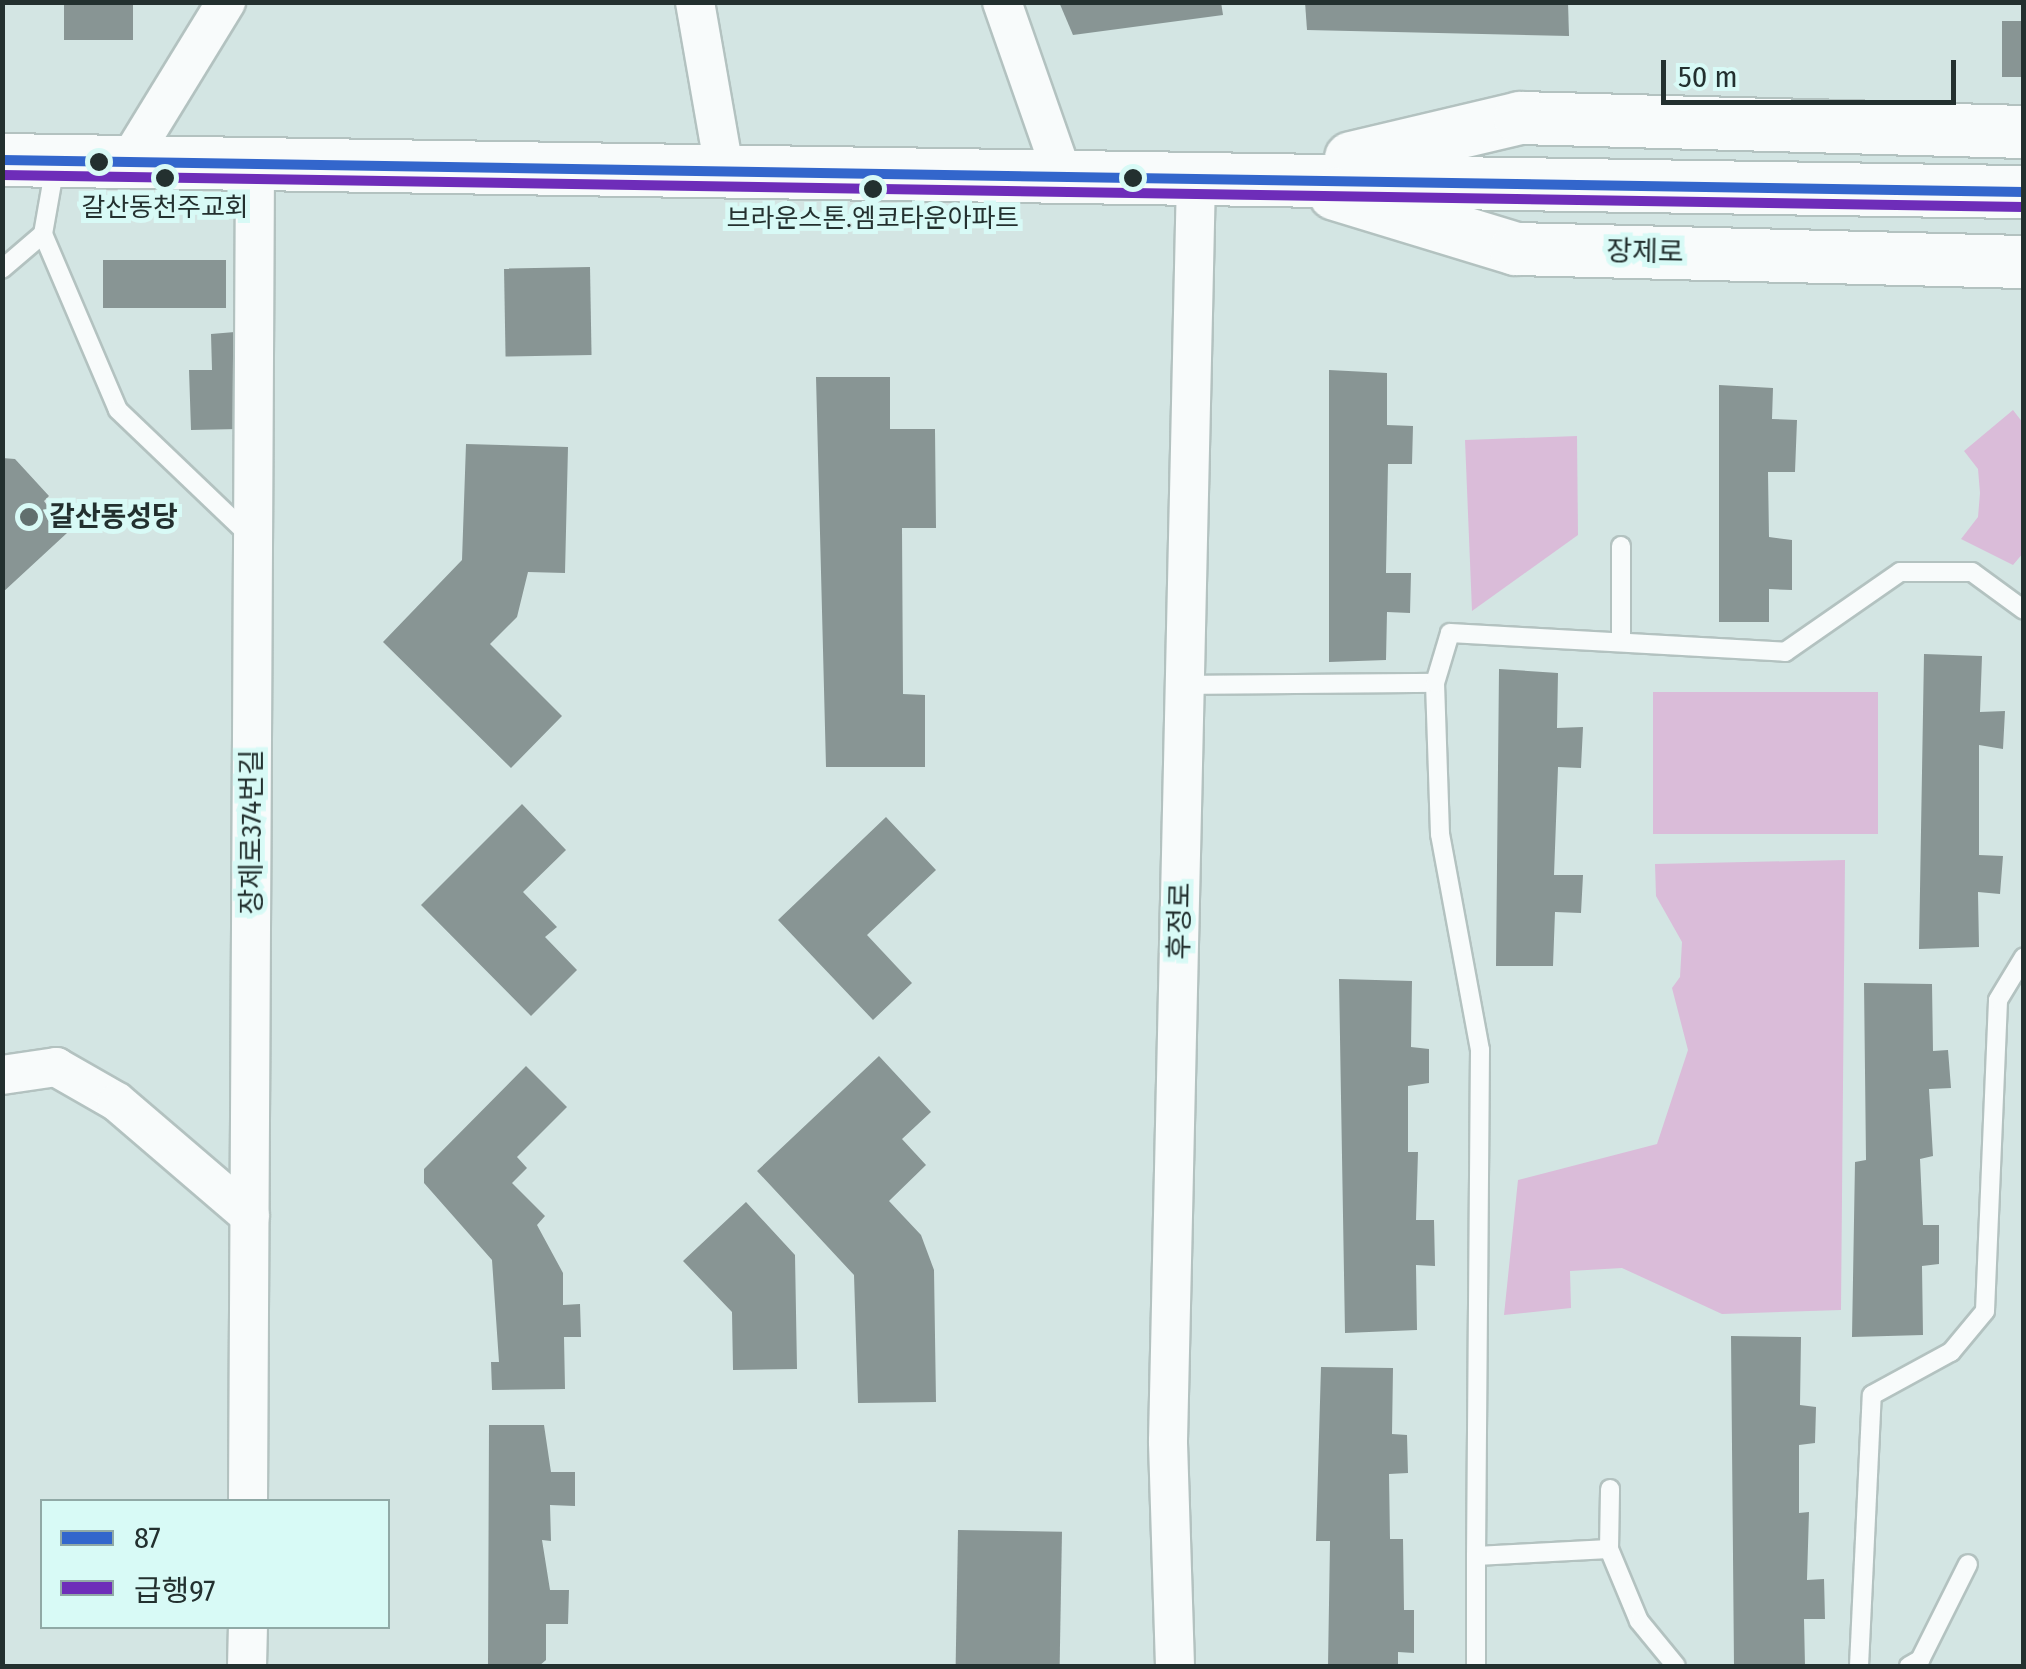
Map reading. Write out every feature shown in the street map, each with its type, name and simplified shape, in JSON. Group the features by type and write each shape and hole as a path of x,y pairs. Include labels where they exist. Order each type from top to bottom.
{"main road":[{"name":"장제로","path":"1276,176 1520,118 2024,132"},
{"name":"장제로","path":"2,160 1497,179 2024,192"},
{"name":"장제로","path":"1276,176 1516,249 2024,262"}],"street":[{"path":"695,2 724,169"},
{"path":"1002,2 1062,174"},
{"path":"128,162 228,5"},
{"name":"장제로374번길","path":"248,1499 255,163"},
{"name":"후정로","path":"1174,1666 1168,1441 1196,176"},
{"path":"2,1074 56,1067 118,1102 250,1216"},
{"path":"248,1629 248,1666"}],"lane":[{"path":"56,161 43,234 118,410 253,539"},
{"path":"2,269 43,234"},
{"path":"1620,638 1621,546"},
{"path":"1476,1666 1480,1050 1440,834 1435,684 1450,633 1620,638 1786,652 1900,572 1972,572 2024,610"},
{"path":"1185,685 1435,684"},
{"path":"1858,1666 1872,1395 1952,1352 1985,1311 1998,1000 2024,957"},
{"path":"1610,1489 1608,1549 1639,1621 1676,1666"},
{"path":"1476,1556 1608,1549"},
{"path":"1909,1666 1920,1660 1968,1564"}],"shaded area":[{"path":"2013,410 2023,423 2024,552 2013,565 1961,539 1978,517 1980,493 1978,469 1964,451"},
{"path":"1577,436 1578,535 1472,611 1465,440"},
{"path":"1653,692 1878,692 1878,834 1653,834"},
{"path":"1845,860 1841,1310 1722,1314 1622,1268 1570,1271 1571,1308 1504,1315 1518,1180 1657,1144 1688,1050 1672,988 1680,977 1682,942 1656,896 1655,864"}],"building":[{"path":"64,2 133,2 133,40 64,40"},
{"path":"1059,2 1221,2 1223,15 1073,35"},
{"path":"1305,2 1568,2 1569,36 1307,30"},
{"path":"2002,21 2024,21 2024,77 2002,77"},
{"path":"103,260 226,260 226,308 103,308"},
{"path":"590,267 592,355 506,356 504,269"},
{"path":"235,332 239,429 191,430 189,370 212,370 211,334"},
{"path":"1329,370 1387,373 1387,425 1413,426 1412,464 1388,464 1386,573 1411,573 1410,613 1387,612 1386,660 1329,662"},
{"path":"816,377 890,377 890,429 935,429 936,528 902,528 903,694 925,695 925,767 826,767"},
{"path":"1719,385 1773,388 1772,419 1797,420 1795,472 1768,472 1769,537 1792,540 1792,590 1769,589 1769,622 1719,622"},
{"path":"466,444 568,447 565,573 528,572 517,617 490,644 562,716 511,768 383,642 462,560"},
{"name":"갈산동성당","path":"2,458 15,459 49,496 44,501 67,533 2,593"},
{"path":"1924,654 1982,656 1980,712 2005,711 2003,749 1979,745 1979,855 2003,856 2000,894 1978,892 1979,947 1919,949"},
{"path":"1499,669 1558,673 1557,728 1583,727 1581,768 1558,767 1554,875 1583,875 1581,913 1555,912 1553,966 1496,966"},
{"path":"522,804 566,850 523,892 557,927 545,937 577,970 531,1016 421,905"},
{"path":"886,817 936,870 867,935 912,983 873,1020 778,920"},
{"path":"1339,979 1412,981 1411,1047 1429,1049 1429,1083 1408,1086 1408,1152 1418,1152 1416,1220 1434,1220 1435,1266 1416,1265 1417,1330 1345,1333"},
{"path":"1864,983 1932,984 1933,1051 1948,1050 1951,1088 1929,1089 1933,1156 1920,1159 1923,1225 1939,1225 1939,1264 1922,1266 1923,1335 1852,1337 1855,1162 1866,1160"},
{"path":"879,1056 931,1112 902,1139 926,1165 889,1201 921,1235 934,1270 936,1402 858,1403 854,1275 757,1171"},
{"path":"526,1066 567,1107 517,1157 527,1168 512,1183 545,1216 537,1225 563,1273 563,1305 580,1304 581,1337 564,1337 565,1389 492,1390 491,1362 499,1362 492,1260 424,1183 424,1169"},
{"path":"746,1202 795,1255 797,1369 733,1370 732,1312 683,1261"},
{"path":"1731,1336 1801,1337 1800,1405 1816,1407 1815,1443 1799,1445 1799,1513 1809,1512 1807,1580 1824,1579 1825,1619 1804,1619 1805,1666 1734,1666"},
{"path":"1321,1367 1393,1368 1392,1434 1407,1435 1408,1473 1389,1474 1390,1539 1403,1539 1404,1610 1414,1610 1414,1653 1398,1652 1398,1666 1328,1666 1330,1541 1316,1541"},
{"path":"489,1425 544,1425 551,1472 575,1472 575,1506 550,1505 551,1541 542,1540 550,1590 569,1590 568,1624 546,1624 546,1660 539,1666 488,1666"},
{"path":"958,1530 1062,1532 1060,1666 956,1666"}],"transit line":[{"name":"87","path":"2,160 2024,192"},
{"name":"급행97","path":"2,175 2024,207"}],"place":[{"name":"갈산동천주교회","path":"165,178"},
{"name":"브라운스톤.엠코타운아파트","path":"873,189"},
{"name":"갈산동성당","path":"29,517"}]}
